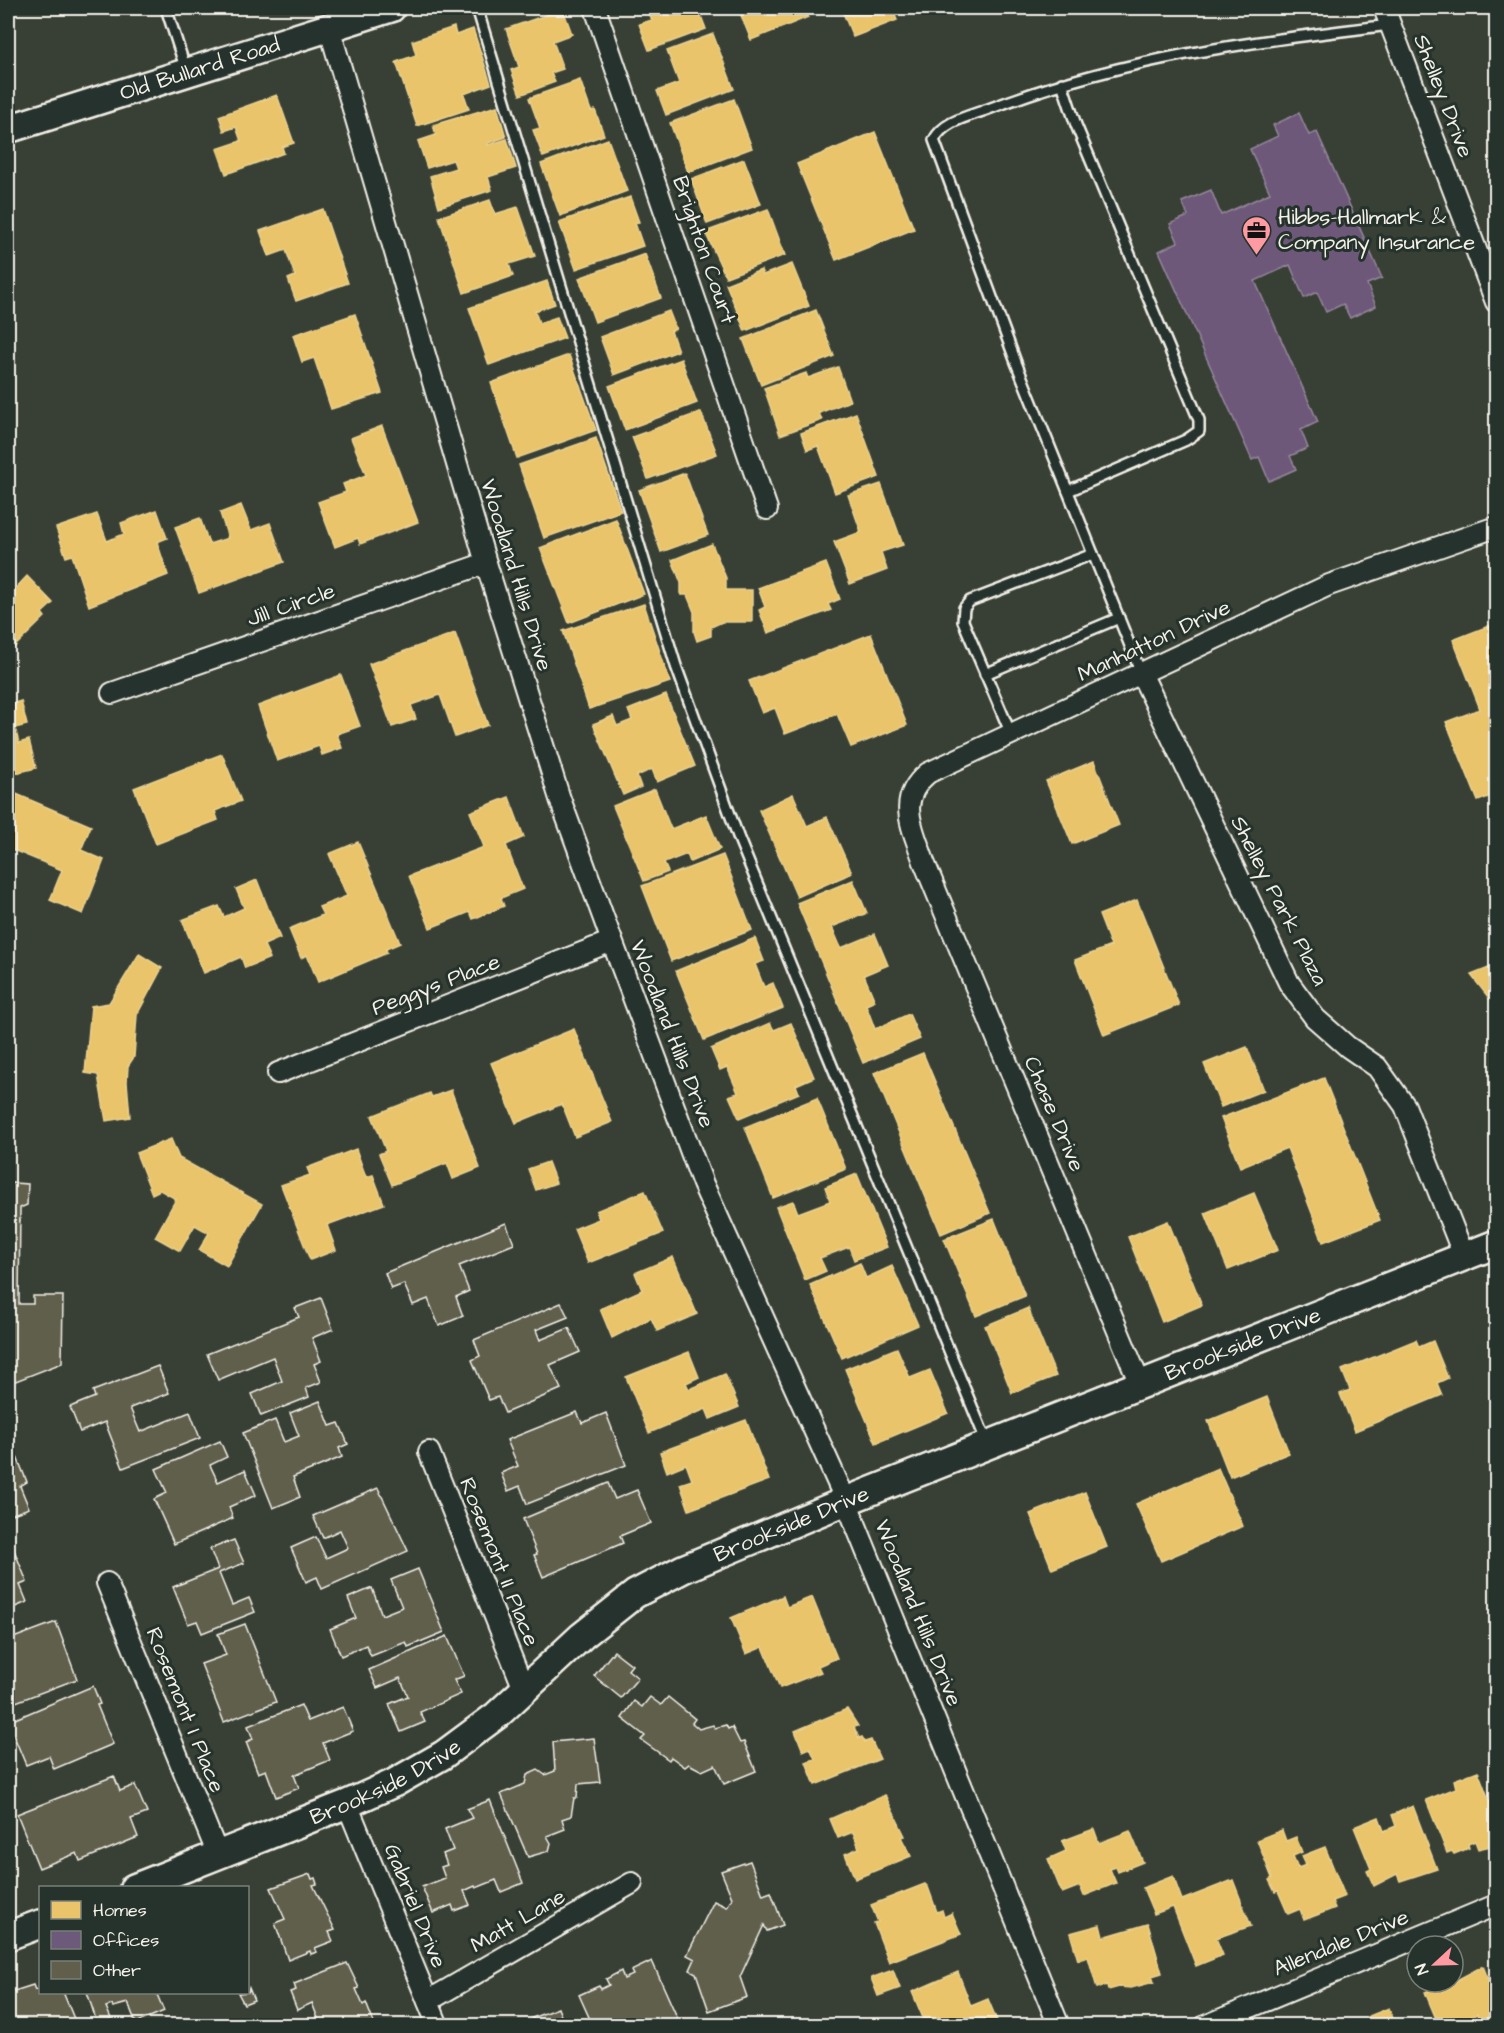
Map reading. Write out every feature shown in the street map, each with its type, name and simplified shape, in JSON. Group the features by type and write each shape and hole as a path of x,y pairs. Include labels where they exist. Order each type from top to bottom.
{"street":[{"name":"Old Bullard Road","path":"8,129 391,8"},
{"name":"Brighton Court","path":"595,8 767,509"},
{"name":"Shelley Drive","path":"1387,16 1497,302"},
{"name":"Woodland Hills Drive","path":"329,27 486,563 560,799 703,1184 846,1501 1059,2025"},
{"name":"Manhatton Drive","path":"924,862 910,817 909,800 915,784 928,773 1329,585 1497,527"},
{"name":"Jill Circle","path":"112,693 486,563"},
{"name":"Shelley Park Plaza","path":"1141,673 1289,983 1315,1018 1348,1047 1377,1067 1404,1106 1464,1256"},
{"name":"Chase Drive","path":"924,862 1140,1384"},
{"name":"Peggys Place","path":"278,1072 612,941"},
{"name":"Brookside Drive","path":"137,1886 347,1804 394,1783 443,1755 497,1715 582,1636 635,1594 684,1569 846,1501 1497,1244"},
{"name":"Rosemont II Place","path":"429,1452 524,1689"},
{"name":"Rosemont I Place","path":"107,1583 218,1855"},
{"name":"Gabriel Drive","path":"347,1804 438,2025"},
{"name":"Matt Lane","path":"428,2001 632,1883"},
{"name":"Allendale Drive","path":"1204,2025 1497,1905"},
{"path":"8,1936 39,1924"}],"lane":[{"path":"166,8 187,72"},
{"path":"477,8 676,666 739,839 988,1445"},
{"path":"1141,673 1017,365 934,140 945,126 1062,83 1178,54 1387,16"},
{"path":"1062,83 1076,125 1199,420 1199,431 1186,440 1068,492"},
{"path":"1011,734 963,621 964,608 970,601 1093,554"},
{"path":"985,674 1119,618"}],"building: Homes":[{"path":"647,8 698,8 706,29 649,50 639,24 652,20"},
{"path":"738,8 804,8 808,17 751,40"},
{"path":"841,8 892,8 897,20 853,37"},
{"path":"563,9 572,34 553,41 563,69 551,73 555,82 520,95 511,70 519,67 506,29"},
{"path":"454,27 456,35 473,29 491,84 464,94 469,109 417,126 396,62 416,55 412,41"},
{"path":"713,34 734,89 666,115 657,91 679,83 667,51"},
{"path":"580,80 591,111 595,110 604,135 543,157 533,130 540,128 529,98"},
{"path":"277,95 294,143 282,147 284,153 226,174 217,149 241,141 236,127 224,131 219,116"},
{"path":"734,99 752,148 688,172 670,123"},
{"path":"497,106 506,137 488,143 488,145 507,139 516,168 488,177 492,190 439,207 430,176 456,168 453,160 427,168 418,141 436,135 433,125"},
{"path":"875,132 914,229 836,260 797,164"},
{"path":"608,139 627,191 560,216 541,164"},
{"path":"744,159 761,204 707,224 691,179"},
{"path":"630,197 639,222 635,223 643,246 576,269 559,222"},
{"path":"490,200 495,214 518,207 535,256 509,264 513,276 464,293 439,217"},
{"path":"323,209 348,283 296,301 288,279 295,276 286,250 269,256 260,231"},
{"path":"768,209 785,255 726,277 705,232"},
{"path":"645,254 661,298 595,322 579,278"},
{"path":"792,264 809,306 745,331 726,284 761,270 763,275"},
{"path":"547,281 555,304 535,311 539,323 557,317 565,338 489,365 469,308"},
{"path":"816,310 834,356 761,385 743,339"},
{"path":"669,311 676,329 671,331 678,351 614,375 600,337"},
{"path":"355,314 382,393 331,409 314,358 302,362 293,335"},
{"path":"569,355 596,430 517,458 491,383"},
{"path":"681,359 697,403 625,430 609,386"},
{"path":"838,367 850,401 819,413 822,420 780,435 764,388 806,373 808,378"},
{"path":"701,412 717,454 648,479 632,437"},
{"path":"856,413 879,477 835,493 818,446 807,450 801,433"},
{"path":"382,426 418,522 360,544 358,538 335,547 318,502 346,492 343,484 366,475 351,438"},
{"path":"596,438 621,511 544,538 519,465"},
{"path":"685,473 708,535 661,552 639,490"},
{"path":"881,484 903,545 881,552 887,570 850,584 834,542 861,532 848,495"},
{"path":"241,505 251,530 270,523 284,562 199,593 175,527 200,518 209,544 228,538 220,513"},
{"path":"157,510 167,538 157,542 168,575 89,606 72,555 66,557 56,528 97,514 107,541 124,534 121,523"},
{"path":"616,519 644,594 569,623 540,548"},
{"path":"712,544 726,578 726,590 752,590 752,622 722,622 711,627 711,636 697,641 694,632 694,612 687,595 681,595 681,583 672,560"},
{"path":"826,563 840,599 828,604 831,610 768,633 759,610 765,607 758,588"},
{"path":"27,576 53,603 42,613 45,617 8,653 8,596"},
{"path":"644,604 670,682 589,709 563,631"},
{"path":"1496,623 1496,794 1478,801 1446,722 1480,709 1453,640"},
{"path":"455,633 488,725 455,737 440,695 411,705 416,719 392,727 369,664"},
{"path":"871,634 907,725 851,747 837,714 785,734 775,708 762,713 749,681"},
{"path":"341,675 360,726 337,734 342,748 322,755 319,746 277,761 258,706"},
{"path":"666,695 695,766 657,782 652,769 637,776 641,787 623,795 593,724 613,716 617,726 632,720 628,710"},
{"path":"21,701 27,725 15,728 19,743 29,740 36,768 8,775 8,705"},
{"path":"222,754 241,801 215,811 218,820 156,844 134,788"},
{"path":"1094,761 1119,825 1072,844 1046,781"},
{"path":"655,789 671,829 706,815 720,849 690,862 687,854 664,863 668,872 644,881 613,806"},
{"path":"14,793 91,826 81,850 104,860 83,914 50,900 62,870 8,848 8,808"},
{"path":"793,794 807,826 827,817 852,873 797,897 759,810"},
{"path":"509,797 524,837 506,845 523,889 501,898 504,906 473,919 470,912 430,928 409,876 484,847 470,812"},
{"path":"358,842 400,943 386,949 387,953 318,982 307,955 301,958 289,929 323,915 319,907 347,896 329,854"},
{"path":"723,855 752,930 671,961 642,886"},
{"path":"257,880 280,938 264,945 270,958 245,968 241,957 204,973 182,920 219,906 224,917 244,908 236,889"},
{"path":"853,880 867,913 832,927 841,948 875,934 888,965 864,975 875,1001 866,1005 875,1029 909,1014 920,1039 863,1063 797,903"},
{"path":"1137,900 1179,1005 1104,1035 1075,960 1111,946 1099,915"},
{"path":"755,938 764,961 755,964 764,987 773,983 783,1008 704,1040 676,971"},
{"path":"139,954 162,968 137,1015 134,1057 128,1066 130,1117 106,1121 98,1075 85,1073 91,1006 109,1003"},
{"path":"1496,965 1496,1007 1471,975"},
{"path":"770,1023 774,1030 791,1023 814,1077 796,1085 799,1093 739,1118 729,1096 738,1093 727,1067 720,1070 711,1049"},
{"path":"574,1029 612,1122 575,1137 562,1104 516,1123 491,1063"},
{"path":"1247,1047 1264,1090 1221,1107 1204,1064"},
{"path":"923,1053 990,1213 941,1234 874,1073"},
{"path":"1324,1078 1380,1220 1323,1242 1287,1148 1240,1167 1221,1118"},
{"path":"451,1090 480,1168 453,1179 447,1163 392,1185 379,1154 386,1151 372,1116 430,1093 432,1097"},
{"path":"817,1098 846,1169 773,1198 745,1127"},
{"path":"171,1139 179,1158 262,1204 227,1266 199,1250 209,1233 195,1225 180,1251 155,1237 176,1199 160,1190 152,1194 136,1153"},
{"path":"356,1149 366,1177 373,1175 384,1204 327,1225 336,1250 310,1260 281,1185 310,1175 307,1168"},
{"path":"548,1162 556,1183 536,1190 528,1169"},
{"path":"857,1174 887,1247 854,1260 849,1247 820,1258 826,1271 805,1280 776,1207 793,1201 798,1213 830,1201 825,1187"},
{"path":"645,1191 663,1233 588,1263 574,1229 599,1219 596,1211"},
{"path":"1254,1193 1278,1250 1228,1270 1205,1213"},
{"path":"994,1219 1025,1296 976,1316 944,1239"},
{"path":"1168,1221 1202,1305 1162,1322 1128,1237"},
{"path":"673,1257 697,1314 657,1331 651,1318 612,1338 600,1309 642,1290 635,1273"},
{"path":"860,1263 866,1278 892,1266 918,1325 842,1358 810,1285"},
{"path":"1028,1308 1056,1376 1012,1393 985,1326"},
{"path":"1416,1340 1419,1347 1433,1341 1448,1378 1437,1383 1442,1395 1355,1431 1340,1394 1350,1390 1342,1370"},
{"path":"897,1348 910,1378 930,1370 948,1413 876,1443 845,1369"},
{"path":"689,1352 699,1377 686,1383 689,1389 725,1374 739,1407 710,1419 706,1409 649,1433 626,1377"},
{"path":"1267,1397 1289,1453 1230,1477 1208,1421"},
{"path":"746,1420 769,1480 689,1510 680,1484 692,1480 686,1464 667,1472 660,1452"},
{"path":"1218,1468 1243,1526 1161,1561 1136,1504"},
{"path":"1085,1492 1107,1547 1052,1569 1030,1514"},
{"path":"783,1596 787,1607 812,1597 837,1658 818,1666 821,1672 780,1688 763,1647 746,1654 731,1618"},
{"path":"847,1709 858,1726 854,1727 859,1738 862,1737 865,1742 871,1740 880,1759 815,1785 806,1762 815,1759 810,1748 803,1751 795,1731"},
{"path":"1478,1771 1496,1818 1496,1845 1478,1849 1475,1841 1468,1844 1469,1848 1454,1854 1452,1851 1447,1853 1426,1800 1456,1788 1454,1780"},
{"path":"885,1795 905,1836 901,1837 911,1856 855,1879 845,1854 859,1848 853,1832 838,1838 830,1819"},
{"path":"1413,1806 1437,1869 1400,1881 1397,1874 1374,1886 1367,1871 1371,1869 1354,1827 1379,1817 1384,1831 1396,1826 1392,1815"},
{"path":"1094,1829 1099,1843 1130,1831 1143,1862 1118,1872 1116,1867 1110,1869 1116,1883 1084,1896 1080,1886 1062,1893 1048,1859 1066,1851 1062,1841"},
{"path":"1282,1830 1286,1841 1296,1837 1302,1852 1293,1856 1298,1868 1306,1865 1302,1856 1325,1847 1345,1896 1332,1901 1335,1908 1304,1920 1300,1909 1288,1914 1278,1891 1275,1892 1269,1880 1272,1878 1257,1840"},
{"path":"1173,1876 1182,1900 1233,1880 1251,1926 1216,1938 1223,1955 1196,1966 1173,1907 1154,1914 1143,1888"},
{"path":"925,1884 937,1912 942,1910 944,1917 952,1913 961,1934 889,1962 874,1923 878,1922 871,1905"},
{"path":"1148,1924 1162,1973 1152,1976 1154,1982 1131,1988 1119,1987 1108,1990 1107,1985 1097,1988 1088,1957 1078,1960 1070,1933 1100,1925 1103,1937"},
{"path":"1483,1966 1496,1999 1496,2026 1482,2026 1477,2014 1461,2021 1463,2026 1439,2026 1426,1994 1465,1994 1465,1976"},
{"path":"893,1970 900,1988 878,1996 871,1978"},
{"path":"958,1972 971,2006 988,1999 998,2023 996,2026 911,2026 923,2018 912,1992"},
{"path":"1389,2008 1396,2026 1339,2026 1354,2020 1355,2023 1361,2020 1363,2024 1369,2022 1367,2017"}],"building: Offices":[{"path":"1299,113 1309,135 1317,132 1382,278 1367,284 1376,306 1350,318 1343,304 1326,312 1317,292 1304,298 1290,265 1255,281 1318,422 1301,430 1308,448 1290,456 1296,469 1269,481 1259,457 1252,460 1159,251 1178,242 1170,224 1188,216 1182,202 1211,190 1221,215 1270,193 1250,149 1278,136 1273,125"}],"building: Other":[{"path":"28,1184 27,1205 20,1208 19,1304 33,1304 33,1296 63,1296 62,1363 8,1384 8,1185"},
{"path":"506,1223 514,1244 459,1266 469,1291 456,1297 463,1316 439,1326 428,1299 413,1305 404,1284 391,1289 385,1273"},
{"path":"321,1298 333,1329 312,1338 321,1361 314,1364 321,1382 306,1388 309,1397 261,1416 252,1394 282,1381 273,1357 218,1380 207,1354 299,1317 295,1308"},
{"path":"561,1303 568,1317 536,1330 540,1340 569,1328 580,1352 550,1365 561,1389 505,1413 498,1397 489,1400 472,1360 480,1356 474,1340"},
{"path":"158,1366 169,1393 130,1408 140,1432 190,1412 200,1438 123,1468 105,1422 80,1432 70,1407 95,1397 93,1391"},
{"path":"320,1401 330,1426 339,1423 348,1444 339,1448 342,1457 293,1477 300,1497 273,1508 243,1433 275,1420 284,1442 299,1436 290,1413"},
{"path":"577,1412 582,1423 606,1413 626,1465 527,1504 520,1486 508,1491 501,1473 518,1466 507,1440"},
{"path":"220,1441 227,1457 210,1465 218,1482 245,1470 256,1495 229,1507 233,1518 174,1544 154,1499 167,1493 156,1469"},
{"path":"17,1457 27,1482 20,1486 29,1508 8,1516 8,1460"},
{"path":"608,1483 615,1499 637,1490 651,1523 620,1536 623,1543 543,1577 534,1555 537,1554 523,1519"},
{"path":"378,1488 408,1551 322,1589 317,1577 306,1582 291,1548 316,1537 326,1558 348,1548 340,1530 323,1538 313,1516"},
{"path":"8,1535 27,1582 20,1585 27,1602 8,1610"},
{"path":"234,1540 244,1563 219,1573 232,1605 249,1598 255,1612 202,1633 197,1621 188,1624 173,1587 218,1569 210,1549"},
{"path":"418,1569 444,1632 408,1647 406,1642 371,1656 366,1645 341,1656 330,1629 356,1618 348,1598 372,1588 382,1615 402,1607 391,1580"},
{"path":"56,1622 77,1679 8,1705 8,1640"},
{"path":"245,1624 276,1702 224,1722 201,1664 226,1655 218,1634"},
{"path":"447,1636 464,1676 454,1680 461,1694 420,1712 425,1722 401,1732 389,1704 408,1696 400,1678 377,1688 369,1670"},
{"path":"614,1651 632,1665 628,1670 638,1678 621,1698 594,1676"},
{"path":"93,1686 100,1704 97,1705 113,1744 54,1769 49,1756 26,1765 8,1722"},
{"path":"650,1697 661,1705 668,1697 695,1719 692,1723 699,1729 713,1725 715,1728 726,1725 728,1729 732,1727 740,1743 744,1742 756,1771 724,1784 715,1765 702,1771 689,1764 685,1767 671,1757 669,1760 641,1740 645,1736 622,1718 634,1701 642,1707"},
{"path":"301,1705 308,1721 343,1707 353,1731 323,1743 330,1760 294,1775 299,1788 276,1797 266,1770 258,1773 246,1742 253,1739 248,1726"},
{"path":"594,1738 600,1782 578,1784 577,1798 574,1798 571,1816 562,1819 565,1829 547,1836 551,1843 549,1851 528,1857 501,1794 525,1784 527,1775 538,1770 545,1775 555,1771 553,1742"},
{"path":"114,1776 120,1791 135,1785 147,1813 131,1819 138,1837 80,1861 77,1853 39,1868 17,1814"},
{"path":"490,1800 523,1883 501,1892 496,1880 476,1888 475,1886 464,1891 470,1905 454,1911 452,1905 433,1913 422,1887 445,1878 441,1867 447,1865 443,1854 453,1850 445,1829 472,1818 467,1809"},
{"path":"750,1861 763,1895 771,1892 783,1925 767,1931 764,1925 740,1977 747,1997 709,2011 696,1973 690,1970 695,1959 687,1955 714,1901 727,1907 732,1898 721,1871"},
{"path":"310,1874 312,1879 315,1878 317,1884 313,1885 335,1930 329,1932 333,1941 315,1948 317,1952 311,1954 310,1951 288,1960 275,1923 285,1919 271,1888"},
{"path":"652,1961 681,2026 593,2026 579,1995 599,1986 601,1989 609,1985 606,1979 621,1971 624,1979 633,1975 631,1971"},
{"path":"347,1963 359,1988 356,1989 363,2005 366,2003 375,2026 321,2026 312,2003 297,2010 290,1992 296,1990 294,1984"},
{"path":"33,1985 35,1990 39,1988 39,1994 64,1994 77,2026 8,2026 8,1993"},
{"path":"249,1988 254,2000 244,2004 239,1994 249,1994"},
{"path":"88,1994 157,1994 164,2011 136,2023 128,2003 113,2007 112,2005 106,2007 112,2021 98,2026"},
{"path":"558,2008 565,2026 535,2026 532,2018"}],"place":[{"name":"Hibbs-Hallmark & Company Insurance","path":"1257,256"}]}
